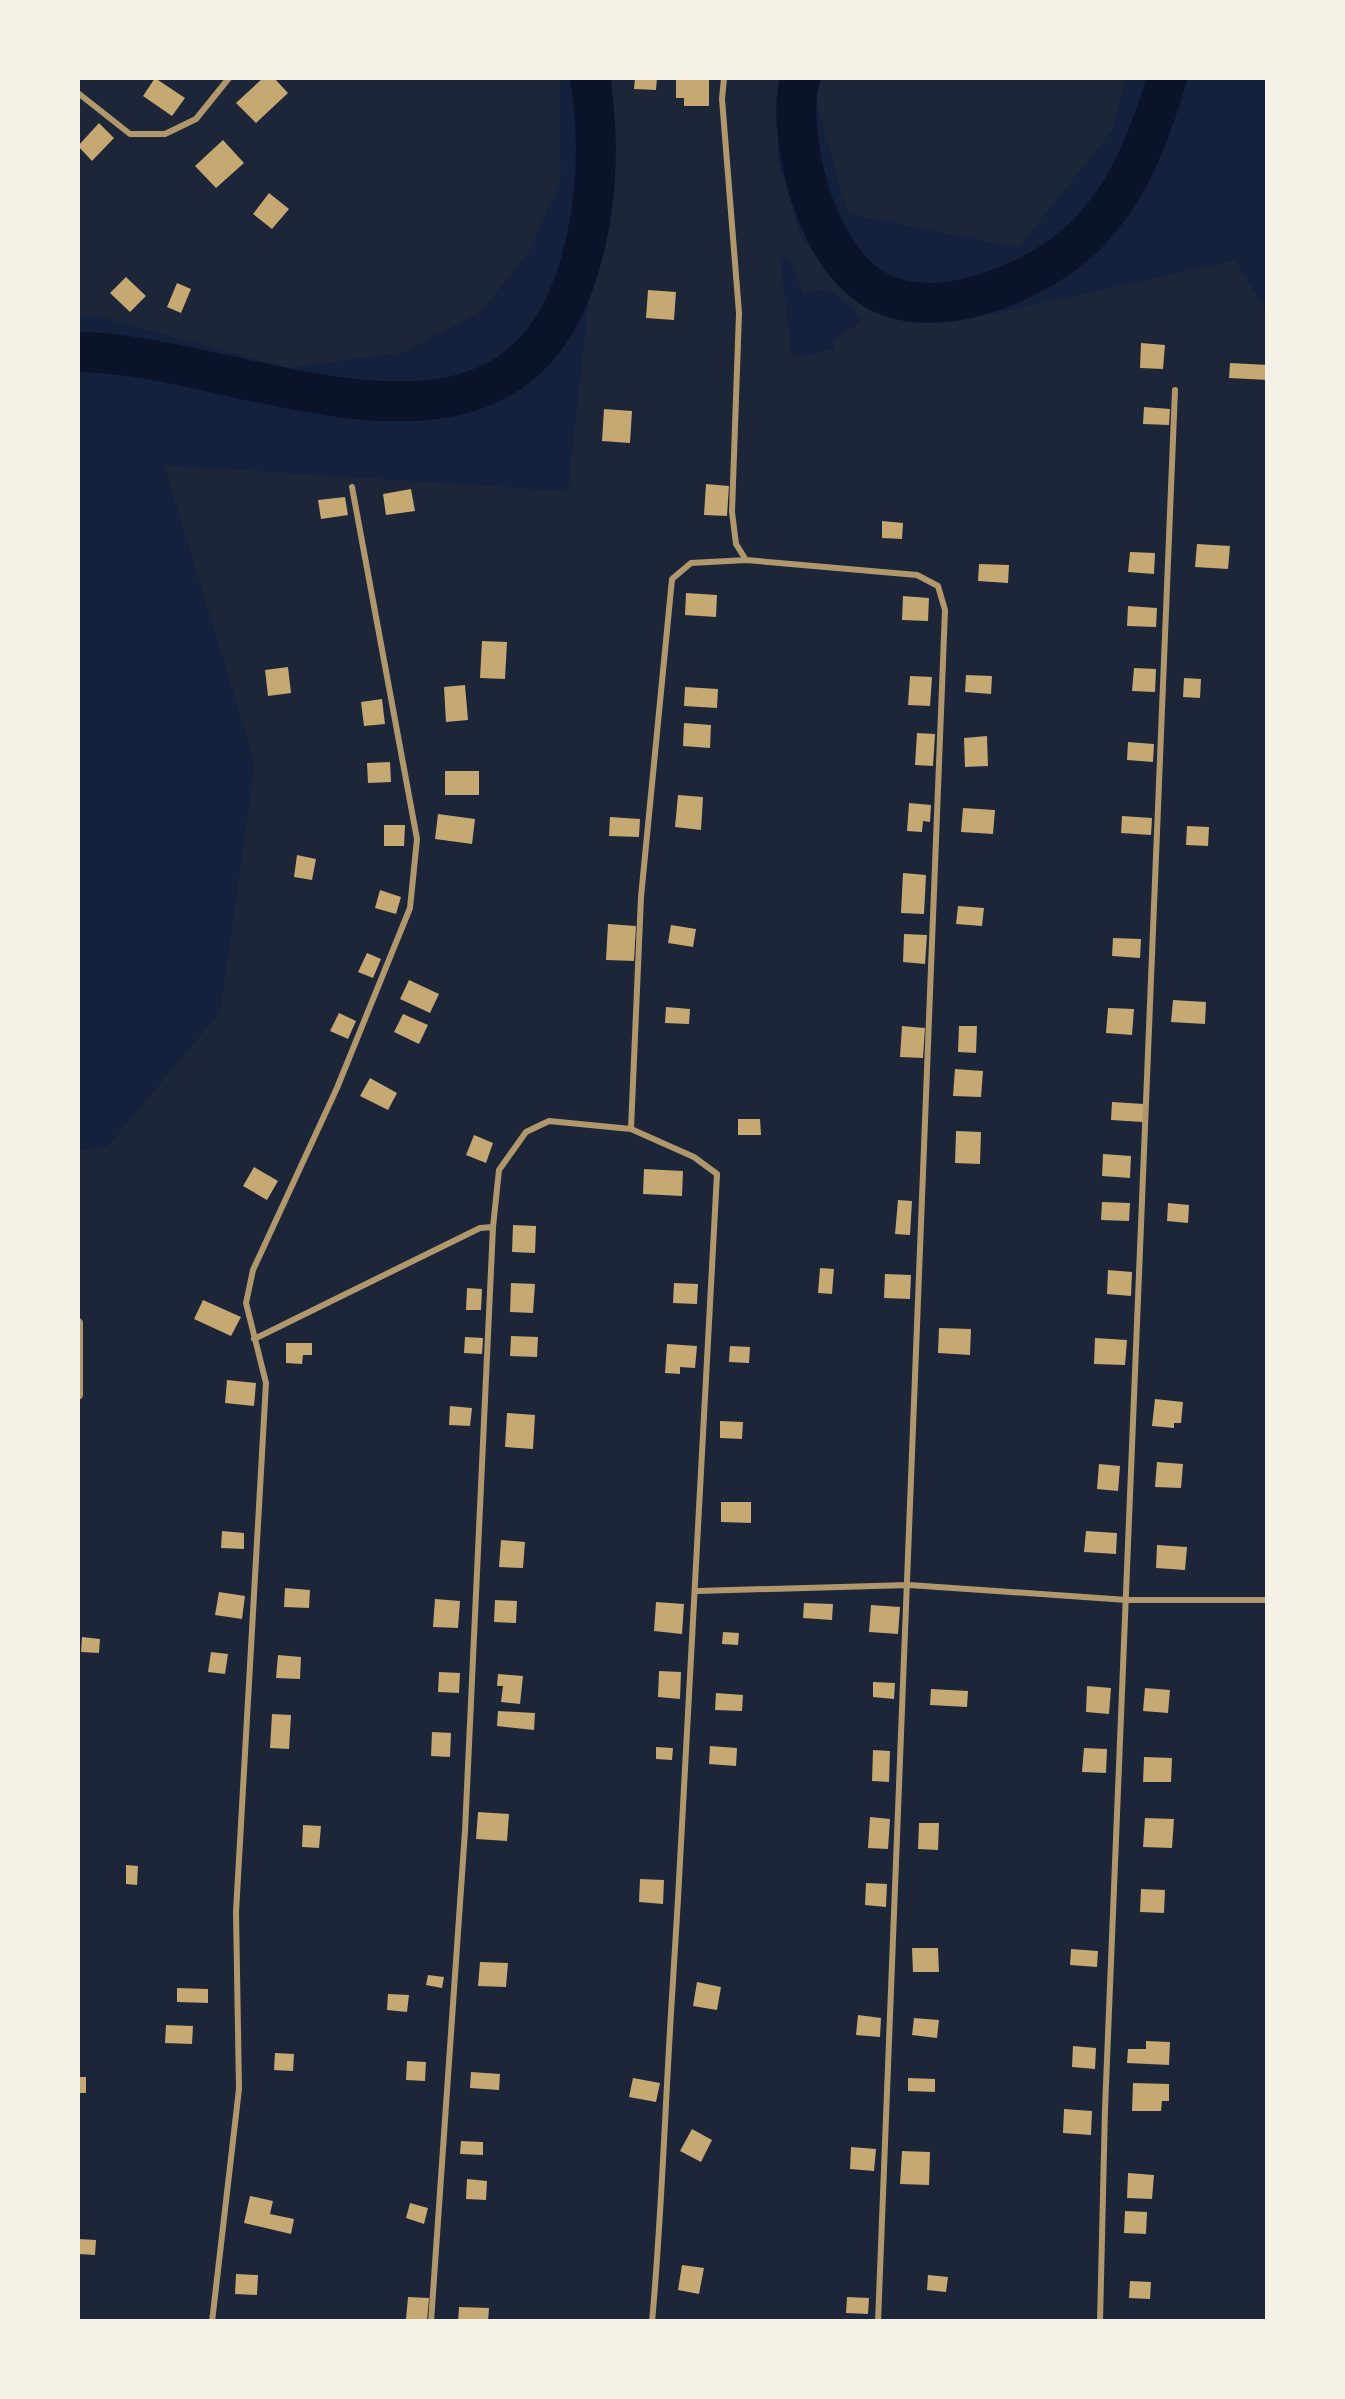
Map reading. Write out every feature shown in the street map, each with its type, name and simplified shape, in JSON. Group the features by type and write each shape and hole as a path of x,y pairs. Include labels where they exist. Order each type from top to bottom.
{"street":[{"path":"78,1323 78,1394"}],"lane":[{"path":"78,93 130,134 165,134 196,119 229,78"},
{"path":"724,78 722,98 739,312 732,512 736,544 746,560"},
{"path":"1100,2322 1105,2109 1175,390"},
{"path":"212,2322 239,2089 236,1912 266,1384 246,1303 253,1270 337,1088 410,908 417,840 352,487"},
{"path":"631,1129 641,897 672,579 691,563 746,560 917,575 938,586 946,610 878,2322"},
{"path":"432,2322 465,1831 493,1227 499,1170 526,1132 549,1122 631,1129 694,1157 717,1174 698,1592 663,2196 652,2322"},
{"path":"254,1339 480,1228 493,1227"},
{"path":"698,1592 909,1585 1127,1600 1268,1600"}],"shaded area":[{"path":"78,78 560,78 561,178 529,252 481,311 405,352 289,368 96,316 78,318"},
{"path":"613,78 780,78 778,160 801,236 835,277 882,307 921,315 987,303 988,315 1235,260 1268,314 1267,2321 78,2322 78,1151 108,1146 220,1012 255,764 164,465 568,491","holes":["780,256 790,260 803,294 827,288 855,309 862,322 834,339 834,349 792,358"]},
{"path":"809,78 1126,78 1112,130 1018,248 848,214"}],"building":[{"path":"155,78 185,98 172,116 143,96"},
{"path":"263,78 274,78 288,93 256,123 236,103"},
{"path":"635,78 657,78 656,90 634,89"},
{"path":"676,80 709,80 709,106 684,106 684,98 676,98"},
{"path":"99,123 114,138 92,161 78,146"},
{"path":"223,140 244,163 216,188 195,166"},
{"path":"269,193 289,209 272,229 253,214"},
{"path":"126,277 146,296 130,312 110,293"},
{"path":"177,283 191,289 181,313 167,307"},
{"path":"648,290 676,292 674,320 646,318"},
{"path":"1141,343 1165,345 1163,369 1140,368"},
{"path":"1230,363 1268,365 1268,380 1229,378"},
{"path":"1144,407 1170,409 1169,425 1143,424"},
{"path":"604,409 632,411 630,443 602,441"},
{"path":"706,484 729,486 727,516 704,515"},
{"path":"411,489 415,511 386,515 383,494"},
{"path":"345,497 348,515 321,519 318,500"},
{"path":"882,521 903,523 902,539 882,538"},
{"path":"1197,544 1230,546 1228,569 1195,567"},
{"path":"1130,552 1155,553 1154,574 1128,572"},
{"path":"979,564 1009,565 1008,583 978,581"},
{"path":"686,593 717,595 716,617 685,615"},
{"path":"903,596 929,598 928,621 902,620"},
{"path":"1128,606 1157,608 1156,627 1127,626"},
{"path":"482,641 507,642 505,679 480,678"},
{"path":"288,667 291,693 268,696 265,670"},
{"path":"1134,668 1156,669 1155,692 1132,691"},
{"path":"966,675 992,676 991,694 965,692"},
{"path":"910,676 932,677 930,706 908,705"},
{"path":"1184,678 1201,679 1200,698 1183,697"},
{"path":"465,685 468,720 446,722 444,687"},
{"path":"685,687 718,689 717,708 684,706"},
{"path":"382,699 385,724 364,726 361,702"},
{"path":"684,723 711,725 710,748 683,746"},
{"path":"917,733 935,734 933,766 915,765"},
{"path":"987,736 988,766 965,767 964,738"},
{"path":"1128,742 1154,744 1153,762 1127,760"},
{"path":"390,762 391,782 368,783 367,763"},
{"path":"445,771 479,771 479,795 445,795"},
{"path":"678,795 703,797 701,830 675,827"},
{"path":"909,803 931,805 930,822 923,821 922,832 907,831"},
{"path":"963,808 995,810 993,834 961,832"},
{"path":"438,814 475,819 472,844 435,839"},
{"path":"1122,816 1152,818 1151,835 1121,833"},
{"path":"610,817 640,819 639,837 609,836"},
{"path":"384,825 405,825 404,846 384,846"},
{"path":"1187,826 1209,827 1208,846 1186,845"},
{"path":"297,855 316,859 312,880 294,877"},
{"path":"903,873 926,875 924,914 901,913"},
{"path":"380,890 401,897 396,914 375,908"},
{"path":"958,906 984,908 982,926 956,924"},
{"path":"608,924 636,926 634,961 606,960"},
{"path":"671,925 696,929 693,947 668,943"},
{"path":"904,934 927,935 925,964 903,962"},
{"path":"1113,938 1141,939 1140,958 1112,956"},
{"path":"367,953 381,959 373,978 358,972"},
{"path":"409,980 439,994 430,1013 400,999"},
{"path":"1173,1000 1206,1002 1205,1024 1171,1022"},
{"path":"666,1007 690,1009 689,1024 665,1023"},
{"path":"1108,1008 1134,1009 1132,1035 1106,1033"},
{"path":"339,1013 356,1021 348,1039 330,1031"},
{"path":"403,1014 428,1025 419,1044 394,1032"},
{"path":"902,1026 925,1028 923,1058 900,1057"},
{"path":"959,1026 977,1026 976,1053 958,1052"},
{"path":"955,1069 983,1071 981,1097 953,1096"},
{"path":"370,1078 397,1093 388,1110 360,1096"},
{"path":"1112,1102 1144,1104 1143,1122 1111,1120"},
{"path":"738,1119 760,1119 761,1135 738,1135"},
{"path":"956,1131 981,1132 980,1164 955,1163"},
{"path":"474,1135 493,1143 486,1163 466,1155"},
{"path":"1103,1154 1131,1156 1130,1178 1102,1176"},
{"path":"254,1167 278,1181 267,1200 243,1186"},
{"path":"644,1169 683,1171 682,1196 643,1194"},
{"path":"898,1200 912,1201 910,1235 895,1234"},
{"path":"1102,1202 1130,1203 1129,1221 1101,1220"},
{"path":"1168,1203 1189,1205 1188,1223 1167,1221"},
{"path":"513,1225 536,1226 535,1253 512,1252"},
{"path":"820,1268 834,1269 832,1294 818,1293"},
{"path":"1108,1270 1132,1272 1131,1296 1107,1294"},
{"path":"885,1274 911,1275 910,1299 884,1298"},
{"path":"511,1283 535,1284 533,1313 510,1312"},
{"path":"674,1283 698,1284 697,1304 673,1303"},
{"path":"467,1288 482,1289 481,1310 466,1310"},
{"path":"203,1300 241,1317 231,1336 194,1319"},
{"path":"939,1328 971,1329 970,1355 938,1353"},
{"path":"511,1336 538,1337 537,1357 510,1356"},
{"path":"465,1337 483,1338 482,1354 464,1353"},
{"path":"1095,1338 1127,1340 1125,1365 1094,1364"},
{"path":"286,1343 312,1343 312,1355 303,1355 302,1364 286,1363"},
{"path":"667,1344 697,1346 695,1368 680,1367 680,1374 665,1373"},
{"path":"730,1346 750,1347 749,1363 729,1362"},
{"path":"227,1380 256,1383 254,1406 225,1403"},
{"path":"1155,1399 1183,1402 1181,1423 1174,1423 1174,1428 1152,1426"},
{"path":"450,1406 472,1408 470,1426 449,1425"},
{"path":"507,1413 535,1415 533,1449 505,1447"},
{"path":"720,1421 743,1422 742,1439 720,1438"},
{"path":"1157,1462 1183,1464 1181,1488 1155,1487"},
{"path":"1099,1464 1120,1466 1118,1491 1097,1489"},
{"path":"721,1502 751,1502 751,1523 721,1522"},
{"path":"222,1531 244,1533 244,1549 221,1548"},
{"path":"1086,1531 1117,1533 1116,1554 1084,1552"},
{"path":"501,1540 525,1542 523,1568 499,1567"},
{"path":"1157,1545 1187,1547 1185,1570 1156,1568"},
{"path":"285,1588 310,1590 309,1608 284,1607"},
{"path":"219,1592 245,1596 242,1619 215,1615"},
{"path":"435,1599 460,1601 458,1628 433,1627"},
{"path":"495,1600 517,1601 516,1623 494,1622"},
{"path":"656,1602 684,1604 682,1634 654,1631"},
{"path":"804,1603 833,1604 832,1620 803,1618"},
{"path":"871,1605 900,1607 898,1634 869,1632"},
{"path":"723,1632 739,1633 738,1645 722,1644"},
{"path":"82,1637 100,1639 99,1653 81,1652"},
{"path":"211,1652 228,1654 225,1674 208,1672"},
{"path":"278,1655 301,1657 300,1679 276,1678"},
{"path":"659,1671 681,1672 680,1699 658,1697"},
{"path":"439,1672 460,1673 459,1693 438,1692"},
{"path":"498,1674 523,1676 520,1704 501,1702 503,1686 497,1686"},
{"path":"873,1682 895,1683 894,1699 873,1697"},
{"path":"1087,1686 1111,1688 1109,1714 1086,1712"},
{"path":"1145,1688 1170,1690 1168,1713 1143,1711"},
{"path":"931,1689 968,1691 967,1707 930,1705"},
{"path":"716,1693 743,1695 742,1711 715,1710"},
{"path":"498,1711 535,1713 534,1730 497,1726"},
{"path":"272,1714 291,1715 289,1749 270,1748"},
{"path":"432,1732 451,1733 450,1757 431,1756"},
{"path":"710,1746 737,1748 736,1766 709,1764"},
{"path":"656,1747 673,1748 672,1760 656,1759"},
{"path":"1084,1748 1107,1749 1106,1773 1082,1772"},
{"path":"873,1750 890,1751 889,1782 872,1781"},
{"path":"1144,1757 1172,1758 1171,1782 1143,1782"},
{"path":"478,1812 509,1814 507,1841 476,1839"},
{"path":"870,1817 890,1819 888,1849 868,1848"},
{"path":"1145,1818 1174,1819 1172,1848 1143,1847"},
{"path":"919,1823 939,1823 938,1850 918,1849"},
{"path":"303,1825 321,1826 319,1848 302,1847"},
{"path":"126,1865 138,1866 137,1885 126,1884"},
{"path":"640,1879 664,1880 663,1904 639,1902"},
{"path":"866,1883 887,1884 886,1907 865,1905"},
{"path":"1141,1889 1165,1890 1164,1913 1140,1912"},
{"path":"912,1948 938,1948 939,1972 913,1972"},
{"path":"1071,1949 1098,1951 1097,1967 1070,1965"},
{"path":"480,1962 508,1963 506,1987 478,1986"},
{"path":"428,1975 444,1977 442,1988 426,1985"},
{"path":"697,1982 721,1987 717,2010 693,2006"},
{"path":"177,1988 208,1989 208,2003 177,2002"},
{"path":"388,1994 409,1995 407,2012 387,2010"},
{"path":"858,2015 881,2018 880,2037 856,2035"},
{"path":"914,2018 939,2020 937,2038 912,2035"},
{"path":"166,2025 193,2026 192,2044 165,2043"},
{"path":"1146,2041 1170,2042 1169,2065 1127,2063 1128,2049 1146,2049"},
{"path":"1073,2046 1096,2048 1095,2069 1072,2067"},
{"path":"275,2053 294,2054 293,2071 274,2070"},
{"path":"407,2061 426,2062 425,2081 406,2080"},
{"path":"471,2072 500,2074 499,2090 470,2088"},
{"path":"78,2077 86,2077 86,2093 78,2093"},
{"path":"633,2078 660,2083 656,2102 629,2097"},
{"path":"908,2078 935,2079 935,2092 908,2091"},
{"path":"1133,2083 1169,2084 1169,2101 1162,2101 1161,2111 1132,2111"},
{"path":"1064,2109 1092,2111 1091,2135 1063,2133"},
{"path":"692,2129 712,2140 701,2162 680,2151"},
{"path":"461,2141 483,2142 483,2155 460,2154"},
{"path":"851,2147 876,2149 874,2171 850,2169"},
{"path":"902,2151 930,2152 929,2185 900,2184"},
{"path":"1128,2173 1154,2175 1152,2199 1127,2198"},
{"path":"467,2179 487,2181 486,2200 466,2199"},
{"path":"250,2196 273,2201 270,2214 294,2219 291,2234 244,2223"},
{"path":"410,2203 428,2208 424,2224 406,2218"},
{"path":"1125,2211 1147,2212 1146,2234 1124,2233"},
{"path":"78,2239 96,2240 95,2255 78,2254"},
{"path":"682,2265 704,2268 699,2294 678,2290"},
{"path":"236,2274 258,2275 257,2295 235,2294"},
{"path":"928,2275 948,2277 946,2292 927,2290"},
{"path":"1130,2281 1151,2282 1150,2299 1129,2298"},
{"path":"408,2297 429,2298 427,2321 406,2319"},
{"path":"847,2297 869,2298 868,2314 846,2313"},
{"path":"459,2307 489,2308 488,2322 458,2322"}],"waterway":[{"path":"78,352 140,358 353,399 422,401 483,387 535,351 572,288 592,211 596,157 590,78"},
{"path":"800,78 796,107 800,154 811,197 839,256 873,289 912,302 938,303 965,299 1019,281 1084,237 1125,183 1145,142 1167,78"}]}
